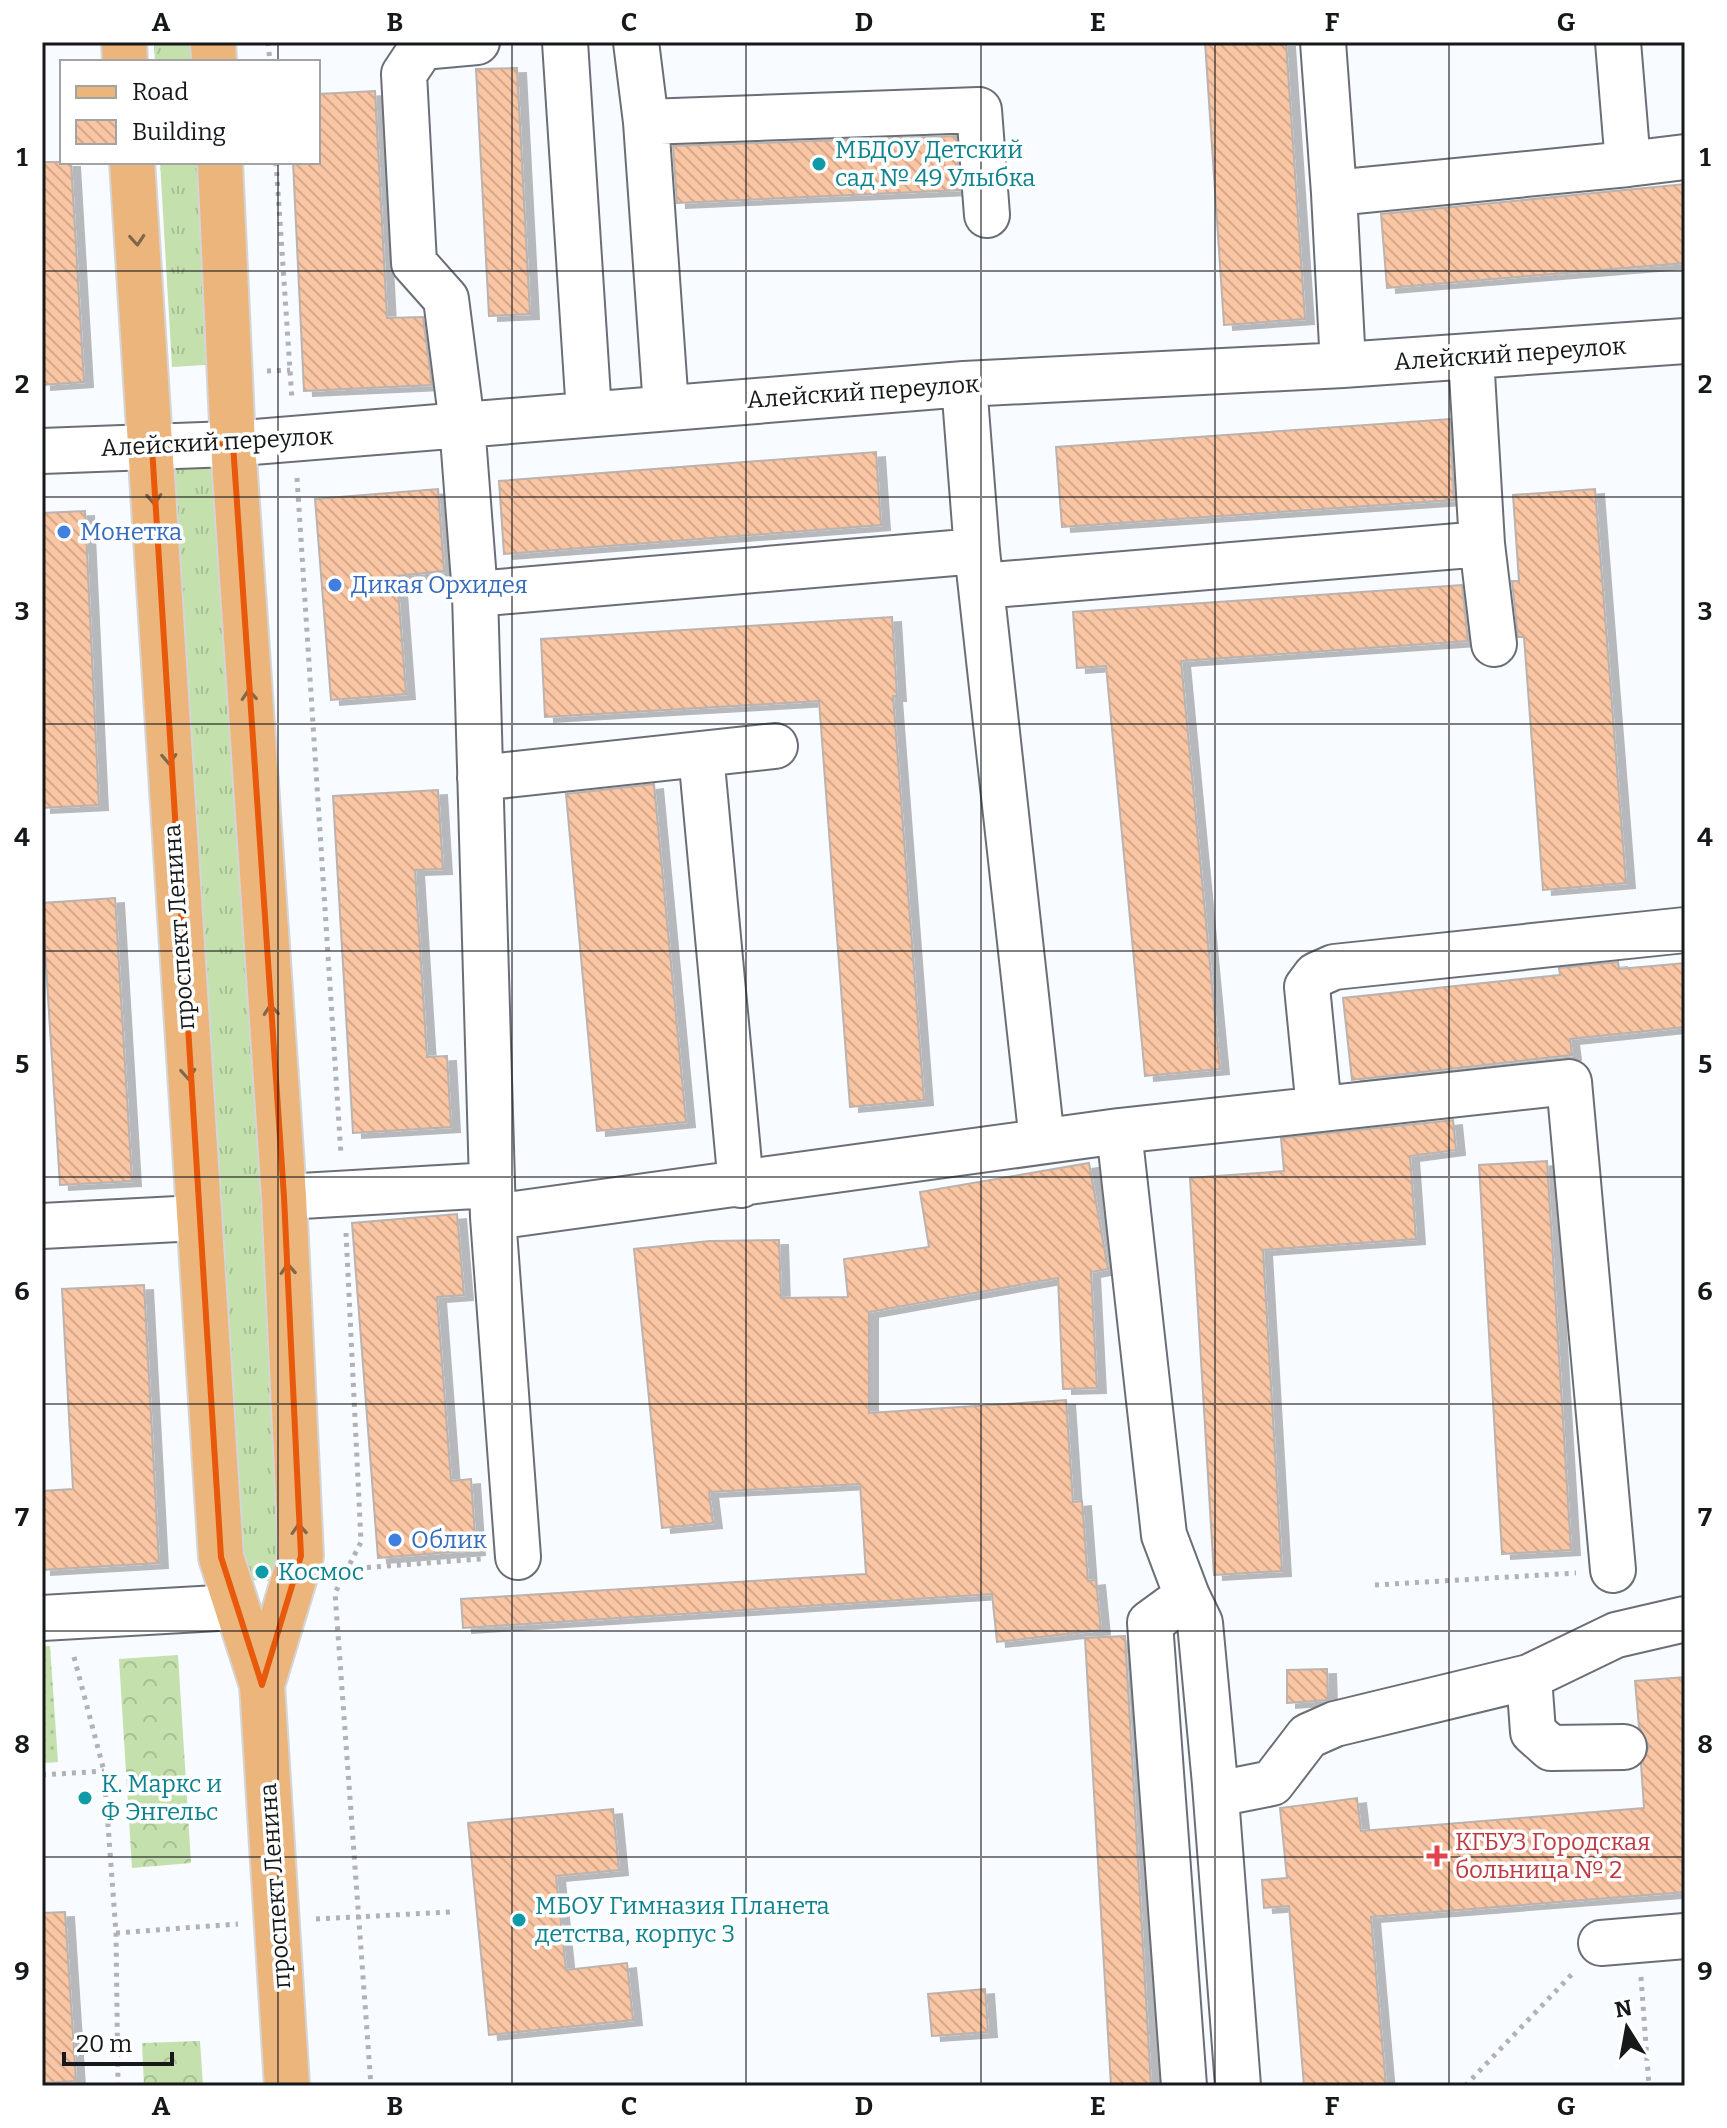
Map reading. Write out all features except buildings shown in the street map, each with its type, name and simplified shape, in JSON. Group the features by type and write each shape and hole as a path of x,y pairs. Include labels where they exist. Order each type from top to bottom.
{"main road":[{"name":"проспект Ленина","path":"132,164 221,1557 262,1685 287,2086"},
{"name":"проспект Ленина","path":"220,164 233,444 284,1197 301,1556 262,1685"},
{"path":"230,1590 237,1580 270,1584 295,1574"}],"street":[{"path":"477,42 421,45 404,74 414,263 446,299 462,424 475,594 493,1201 518,1557"},
{"path":"565,42 589,413"},
{"path":"636,42 646,122 666,407"},
{"path":"1323,42 1343,365"},
{"path":"1618,42 1628,164"},
{"path":"646,122 979,110 987,215"},
{"path":"1334,193 1685,157"},
{"name":"Алейский переулок","path":"42,451 233,444 964,384 1343,365 1685,341"},
{"path":"1471,357 1482,544 1494,644"},
{"path":"964,384 979,568 1042,1141"},
{"path":"475,594 1482,544"},
{"path":"480,778 775,746"},
{"path":"701,754 741,1185"},
{"path":"1319,1109 1307,987 1316,975 1334,967 1685,930"},
{"path":"284,1197 344,1194 493,1201 741,1185 1119,1131 1569,1082 1613,1570"},
{"path":"1119,1131 1164,1535 1200,1623 1238,2086"},
{"path":"42,1226 197,1218"},
{"path":"53,1618 230,1590"},
{"path":"1184,2086 1150,1623 1187,1596"},
{"path":"1215,1784 1227,1792 1272,1783 1308,1736 1335,1724 1529,1677 1616,1635 1685,1619"},
{"path":"1529,1677 1533,1732 1551,1748 1624,1747"},
{"path":"1620,1941 1685,1936"}],"path":[{"path":"276,164 344,1194 361,1542 335,1593 371,2086"},
{"path":"347,1569 518,1557"},
{"path":"1375,1585 1613,1570"},
{"path":"53,1618 104,1771 116,1933 118,2086"},
{"path":"42,1775 104,1771"},
{"path":"116,1933 451,1912"},
{"path":"1465,2086 1620,1941"},
{"path":"1620,1941 1649,2086"}],"highlighted area":[{"path":"233,444 284,1197 301,1556 262,1685 221,1557 152,447"}],"green space":[{"path":"154,42 199,42 200,60 155,60"},
{"path":"160,164 207,164 220,364 172,367"},
{"path":"224,465 288,1563 276,1581 250,1580 233,1556 166,467"},
{"path":"42,1646 50,1646 58,1762 42,1763"},
{"path":"178,1655 191,1863 132,1868 119,1659"},
{"path":"200,2041 203,2086 144,2086 142,2043"}],"place":[{"name":"МБДОУ Детский сад № 49 Улыбка","path":"819,164"},
{"name":"Монетка","path":"64,532"},
{"name":"Дикая Орхидея","path":"335,585"},
{"name":"Облик","path":"395,1540"},
{"name":"Космос","path":"262,1572"},
{"name":"К. Маркс и Ф Энгельс","path":"85,1798"},
{"name":"КГБУЗ Городская больница № 2","path":"1437,1856"},
{"name":"МБОУ Гимназия Планета детства, корпус 3","path":"519,1920"}]}
